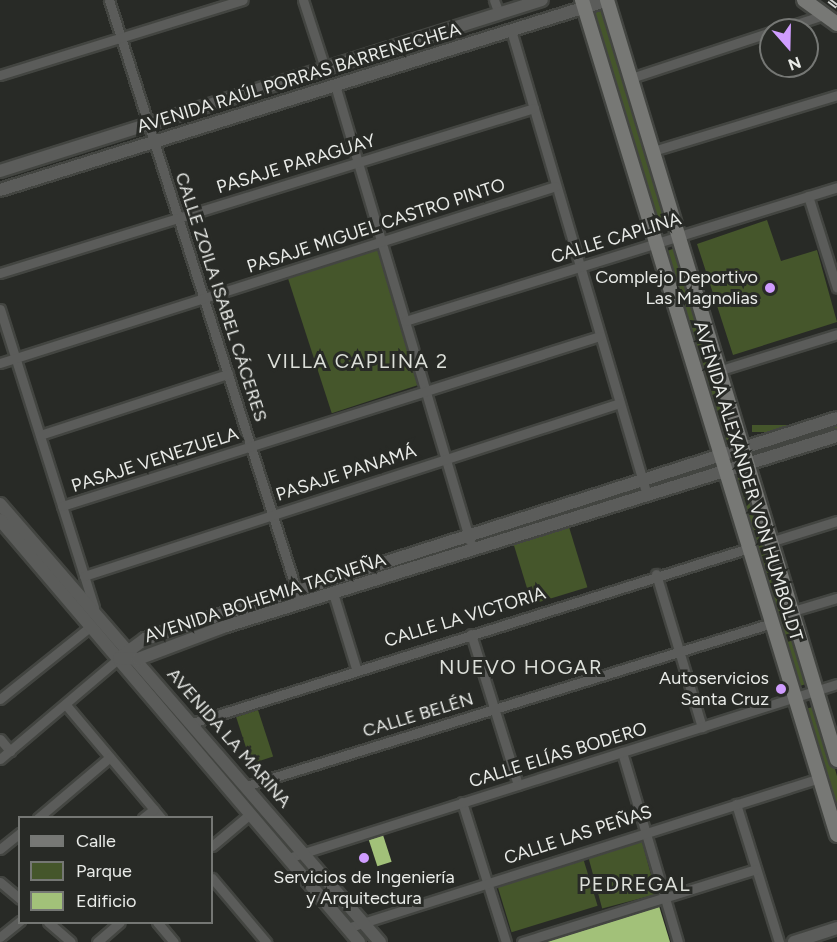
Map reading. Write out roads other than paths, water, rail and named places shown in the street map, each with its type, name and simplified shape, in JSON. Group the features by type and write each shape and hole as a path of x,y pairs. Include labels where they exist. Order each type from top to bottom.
{"main road":[{"name":"AVENIDA ALEXANDER VON HUMBOLDT","path":"607,0 750,463 837,760"},
{"path":"804,0 837,24"},
{"name":"AVENIDA ALEXANDER VON HUMBOLDT","path":"583,4 837,835"}],"street":[{"name":"CALLE ZOILA ISABEL CÁCERES","path":"109,0 300,603"},
{"path":"0,75 243,0"},
{"path":"303,0 325,68"},
{"path":"494,0 499,14"},
{"name":"AVENIDA RAÚL PORRAS BARRENECHEA","path":"0,171 542,0"},
{"name":"AVENIDA RAÚL PORRAS BARRENECHEA","path":"0,190 511,30 583,4 607,0"},
{"path":"815,18 824,15"},
{"path":"511,30 647,495"},
{"path":"631,78 759,36"},
{"path":"336,85 473,550"},
{"path":"653,151 837,95"},
{"name":"PASAJE PARAGUAY","path":"0,273 534,108"},
{"name":"PASAJE MIGUEL CASTRO PINTO","path":"0,363 556,186"},
{"name":"CALLE CAPLINA","path":"405,321 837,187"},
{"path":"808,196 835,274 837,288"},
{"path":"0,309 94,608"},
{"path":"721,370 837,334"},
{"name":"PASAJE VENEZUELA","path":"62,506 600,336"},
{"path":"40,435 228,374"},
{"name":"PASAJE PANAMÁ","path":"84,576 620,403"},
{"name":"AVENIDA BOHEMIA TACNEÑA","path":"118,658 129,649 296,590 837,418"},
{"name":"AVENIDA BOHEMIA TACNEÑA","path":"118,658 138,659 300,603 837,436"},
{"name":"AVENIDA LA MARINA","path":"0,504 94,608 380,942"},
{"name":"AVENIDA LA MARINA","path":"0,520 359,942"},
{"path":"772,541 837,521"},
{"name":"CALLE LA VICTORIA","path":"192,723 356,668 471,634 656,574 749,548"},
{"path":"656,574 702,727"},
{"path":"333,593 356,668"},
{"path":"793,611 837,598"},
{"name":"CALLE BELÉN","path":"246,786 772,623"},
{"path":"0,699 90,627"},
{"path":"471,634 518,785"},
{"path":"0,759 66,705 118,658"},
{"name":"CALLE ELÍAS BODERO","path":"288,858 837,684"},
{"path":"66,705 159,816"},
{"path":"0,739 10,751"},
{"path":"622,752 678,942"},
{"path":"40,816 110,757"},
{"name":"CALLE LAS PEÑAS","path":"347,928 646,830 820,778"},
{"path":"462,802 506,942"},
{"path":"736,804 778,942"},
{"path":"145,816 154,809"},
{"path":"213,845 250,814"},
{"path":"0,849 18,835"},
{"path":"522,942 756,869"},
{"path":"213,879 266,942"},
{"path":"0,882 18,897"},
{"path":"0,938 18,923"},
{"path":"50,924 71,942"},
{"path":"97,942 118,924"},
{"path":"159,924 174,942"},
{"path":"795,942 837,928"}],"railway":[{"path":"829,0 837,6"}],"place":[{"name":"Complejo Deportivo Las Magnolias","path":"770,288"},
{"name":"Autoservicios Santa Cruz","path":"781,689"},
{"name":"Servicios de Ingeniería y Arquitectura","path":"364,858"}],"district":[{"name":"VILLA CAPLINA 2","path":"358,361"},
{"name":"NUEVO HOGAR","path":"521,667"},
{"name":"PEDREGAL","path":"635,884"}]}
